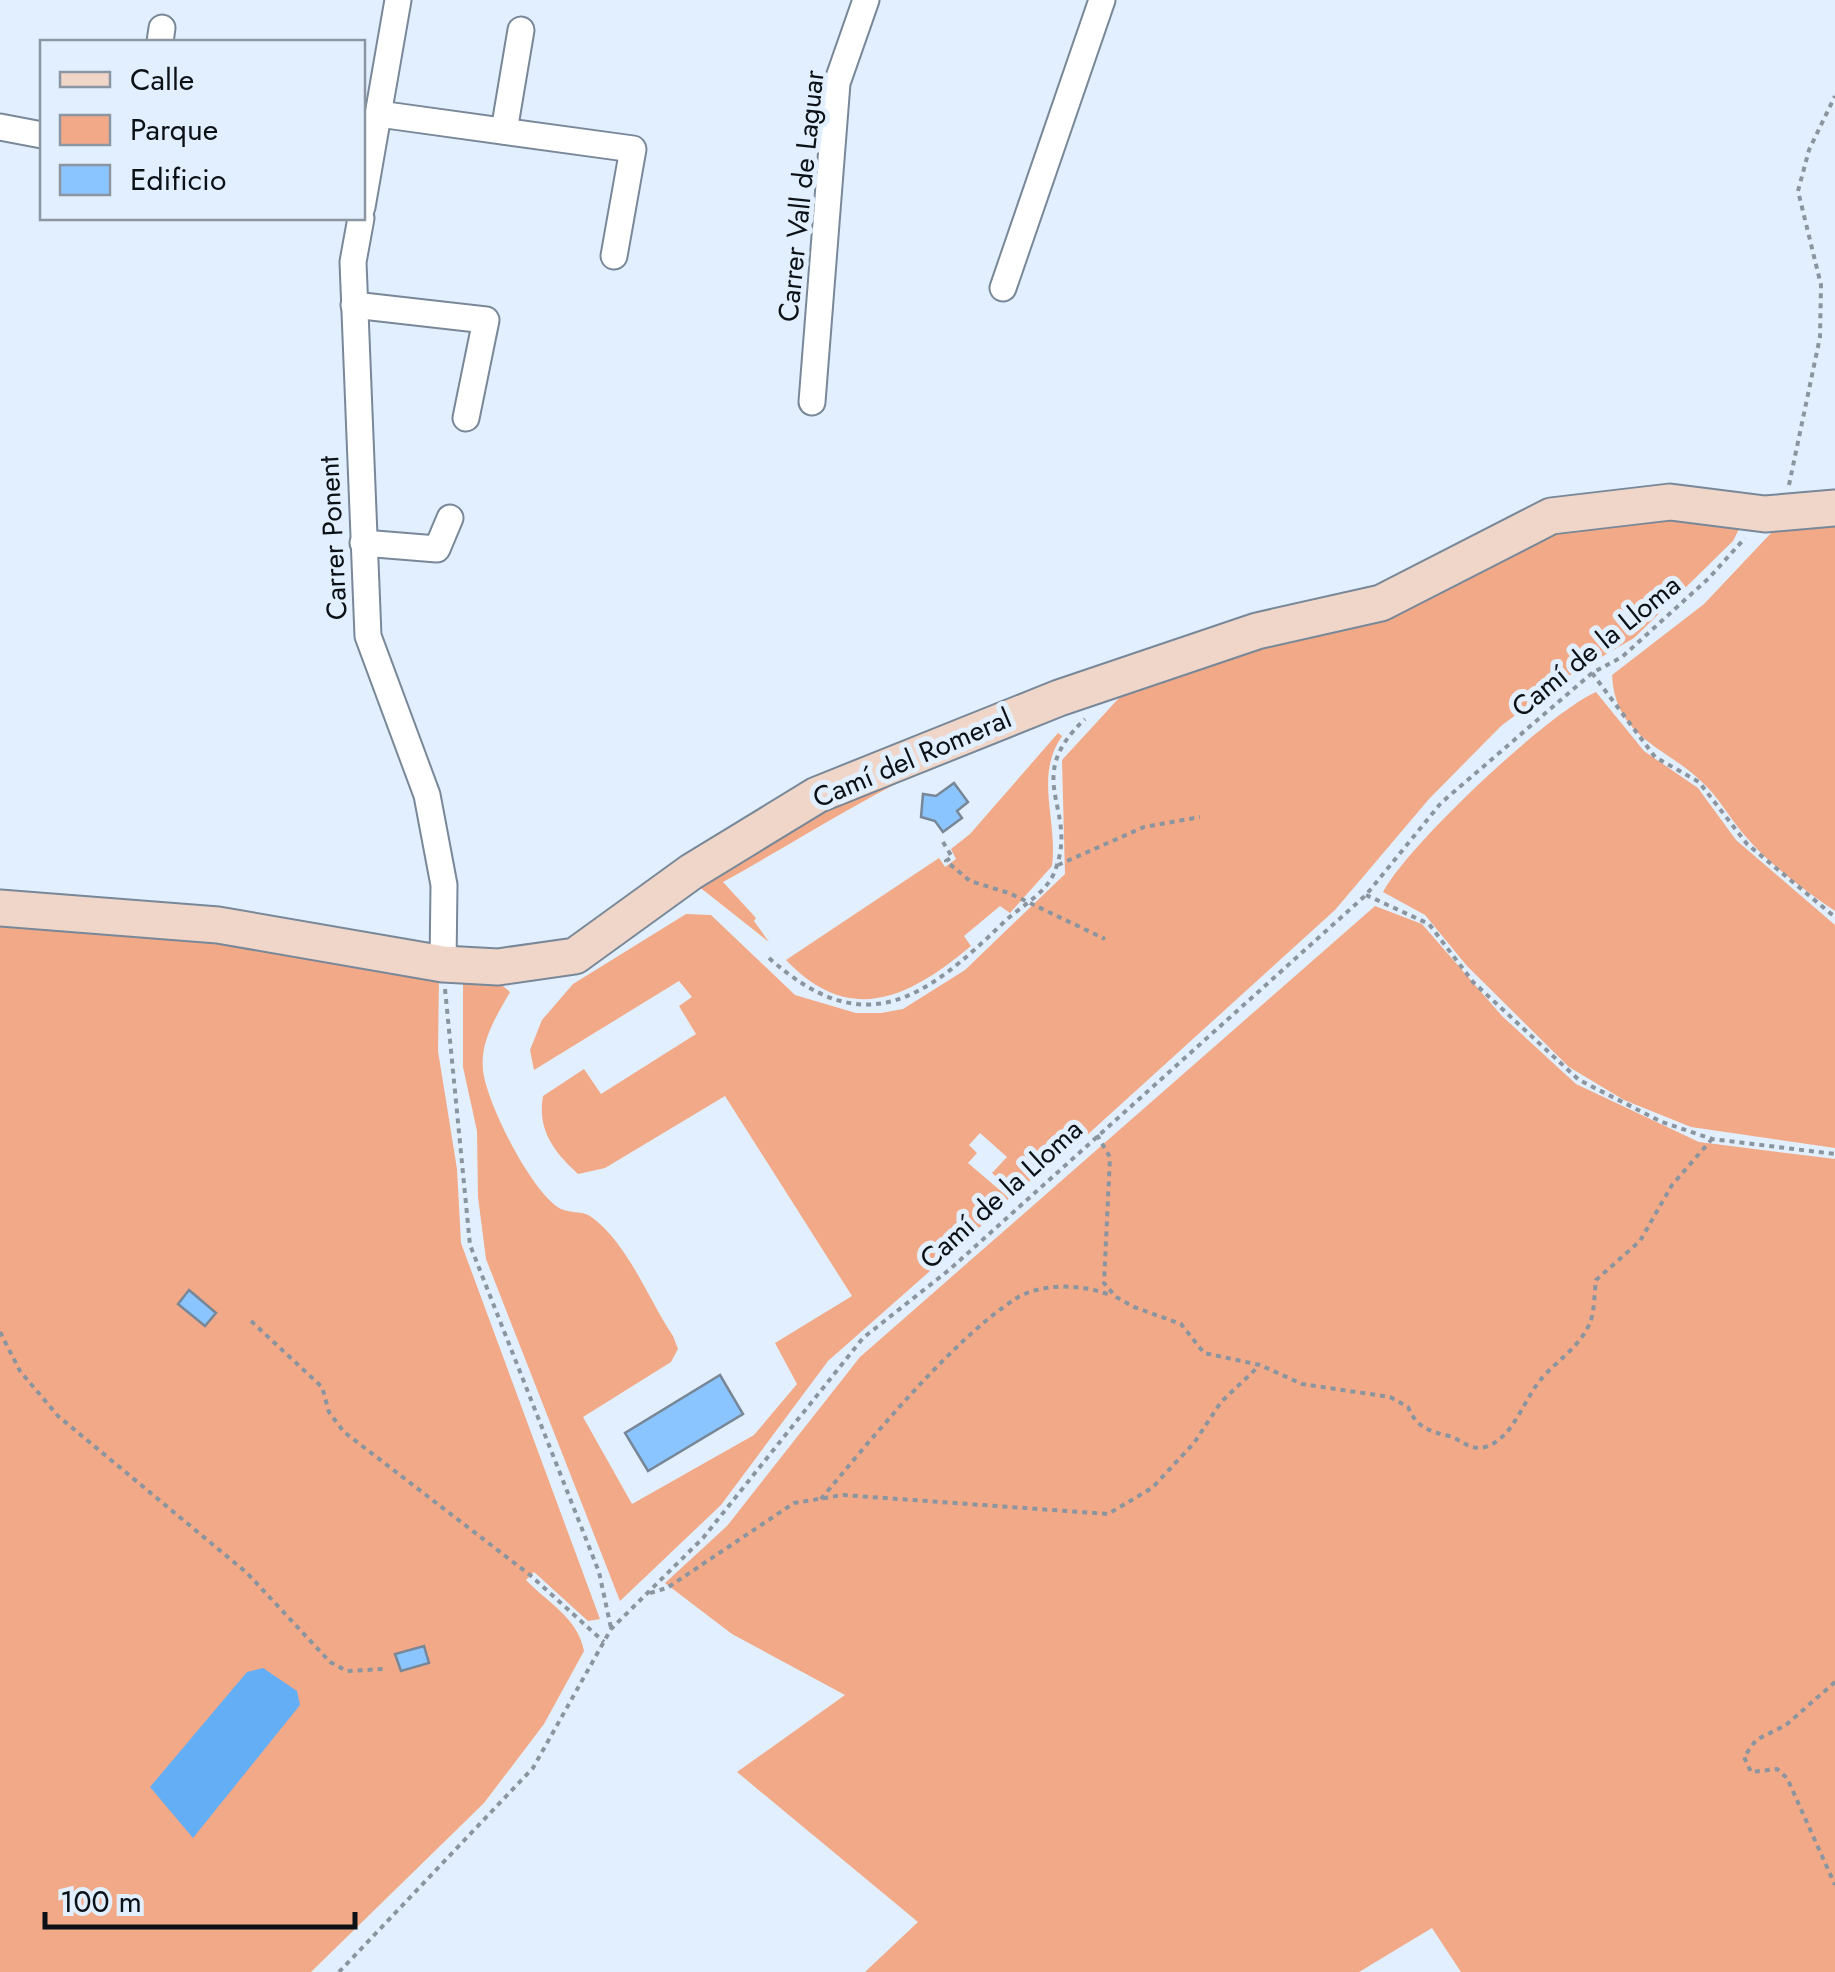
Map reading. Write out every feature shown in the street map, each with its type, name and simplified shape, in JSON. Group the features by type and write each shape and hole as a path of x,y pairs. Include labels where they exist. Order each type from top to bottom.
{"street":[{"name":"Carrer Ponent","path":"365,190 398,0"},
{"name":"Carrer Vall de Laguar","path":"812,402 838,83 866,0"},
{"path":"1004,288 1102,0"},
{"path":"504,131 521,30"},
{"path":"378,114 633,149 614,256"},
{"path":"0,127 40,135"},
{"name":"Carrer Ponent","path":"360,220 353,262 368,636 427,795 444,884 443,964"},
{"path":"354,305 486,320 466,418"},
{"name":"Camí del Romeral","path":"0,908 218,925 443,964 498,968 574,956 692,872 817,796 974,730 1104,683 1257,631 1380,603 1551,516 1670,502 1765,514 1835,508"},
{"path":"363,544 437,549 450,518"}],"path":[{"name":"Camí de la Lloma","path":"340,1972 533,1768 611,1629 703,1538 863,1338 950,1270 1366,894 1441,802 1592,673 1622,657 1709,578 1787,492 1820,338 1821,286 1798,192 1809,150 1835,96"},
{"path":"1592,673 1654,757 1699,782 1747,844 1835,917"},
{"path":"769,958 802,988 855,1006 899,1002 944,974 1048,886 1058,866 1052,766 1065,738 1095,706 1104,683"},
{"path":"1058,866 1144,827 1200,816"},
{"path":"943,842 952,858 946,862 956,872 1105,939"},
{"path":"1366,894 1428,924 1473,982 1579,1080 1662,1122 1712,1140 1835,1154"},
{"path":"443,964 470,1245 599,1572 611,1629"},
{"path":"1097,1135 1110,1157 1104,1283 1116,1297"},
{"path":"820,1499 962,1346 1018,1297 1055,1287 1094,1288 1173,1318 1204,1354 1260,1365 1302,1384 1390,1398 1408,1407 1414,1420 1430,1434 1452,1437 1470,1448 1486,1447 1502,1436 1544,1376 1574,1349 1591,1322 1596,1280 1640,1241 1672,1186 1712,1140"},
{"path":"251,1321 313,1377 344,1432 530,1576 604,1642"},
{"path":"0,1332 41,1399 247,1573 330,1662 346,1671 384,1668"},
{"path":"645,1595 667,1588 794,1503 843,1495 945,1500 1038,1512 1108,1514 1152,1488 1194,1443 1221,1402 1260,1365"},
{"path":"1835,1682 1786,1725 1756,1740 1744,1758 1751,1772 1777,1769 1788,1778 1835,1885"}],"green space":[{"path":"1649,513 1731,516 1739,529 1733,541 1634,638 1562,680 1501,726 1429,799 1335,910 1075,1146 1014,1193 992,1173 1007,1157 980,1133 969,1145 977,1153 968,1163 1009,1198 1003,1205 993,1197 981,1210 989,1219 828,1361 721,1505 620,1601 486,1259 478,1197 477,1131 463,1067 463,979 496,980 510,992 487,1039 483,1070 492,1103 524,1167 549,1200 561,1209 590,1216 615,1241 678,1349 671,1362 583,1417 632,1504 754,1435 797,1384 775,1343 852,1296 725,1096 605,1168 578,1174 562,1157 545,1130 543,1096 584,1069 601,1094 696,1034 679,1006 692,997 679,981 534,1070 530,1050 542,1020 573,984 686,914 711,915 795,995 856,1013 903,1009 965,970 1065,874 1062,760 1119,698 1228,653 1398,612 1565,527"},
{"path":"1835,519 1835,911 1766,858 1694,774 1634,729 1623,715 1612,675 1704,604 1773,531 1793,523"},
{"path":"1596,692 1644,751 1698,788 1736,840 1835,925 1835,1148 1691,1127 1624,1100 1569,1067 1467,966 1425,915 1383,892 1420,844 1481,782 1546,726"},
{"path":"1051,717 888,788 723,882 756,918 754,921 769,942 693,882 817,804 930,755"},
{"path":"1058,733 1062,736 1049,767 1048,783 1052,866 1010,913 1000,906 964,936 971,946 926,979 880,998 834,994 810,981 786,960 939,858 945,867 956,859 951,849 970,834"},
{"path":"1375,906 1422,924 1502,1016 1576,1084 1699,1142 1835,1159 1835,1972 1461,1972 1432,1928 1359,1972 865,1972 918,1922 737,1772 845,1695 732,1634 665,1583 727,1526 860,1357"},
{"path":"0,923 200,935 439,979 438,1051 457,1169 461,1243 600,1619 588,1621 534,1572 526,1580 569,1620 584,1651 544,1724 484,1803 311,1972 0,1972"}],"water":[{"path":"263,1668 297,1691 300,1705 193,1838 150,1787 247,1672"}],"building":[{"path":"954,783 968,802 957,811 962,818 943,832 935,821 921,817 923,794 936,796"},
{"path":"189,1290 216,1313 205,1326 178,1304"},
{"path":"720,1375 743,1414 648,1471 625,1433"},
{"path":"424,1646 429,1663 401,1671 395,1654"}]}
